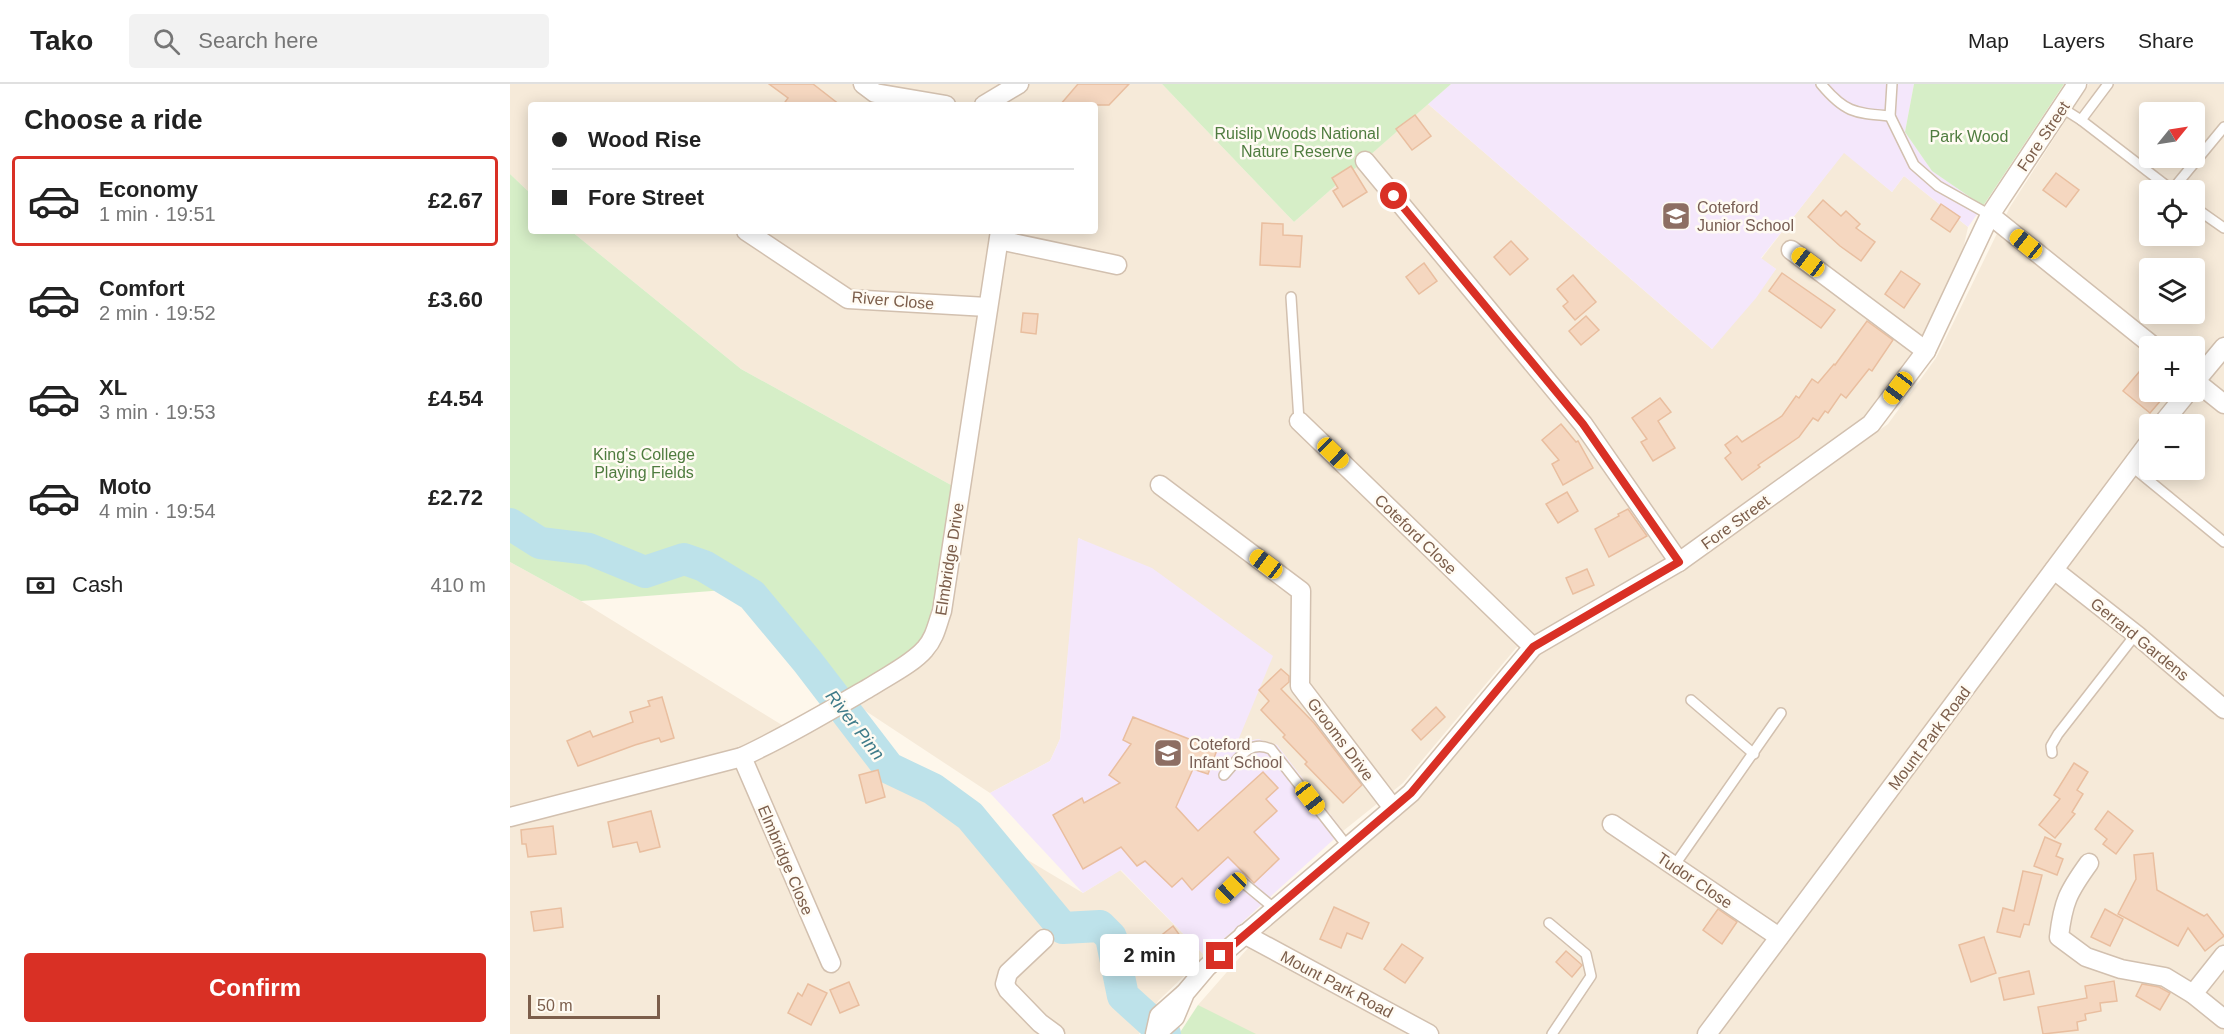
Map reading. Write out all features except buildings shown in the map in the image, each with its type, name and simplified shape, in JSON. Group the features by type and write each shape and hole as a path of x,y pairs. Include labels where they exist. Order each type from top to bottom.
{"street":[{"path":"862,84 875,93 928,102"},
{"path":"989,102 1019,84"},
{"name":"Fore Street","path":"1159,1029 1175,1017 1185,993 1207,967 1411,793 1533,647 1679,562 1871,424 1926,351 1990,214 2077,84"},
{"path":"1365,161 1583,424 1679,562"},
{"path":"1990,214 2141,336"},
{"name":"River Close","path":"750,234 848,299 987,307"},
{"path":"999,235 1117,265"},
{"name":"Elmbridge Drive","path":"510,817 742,757 833,710 925,649 934,637 942,612 999,235"},
{"path":"1791,250 1926,351"},
{"path":"2205,370 2224,347"},
{"path":"2205,392 2224,404"},
{"path":"2170,414 2179,402"},
{"name":"Coteford Close","path":"1299,421 1533,647"},
{"name":"Mount Park Road","path":"1707,1034 2139,454"},
{"name":"Grooms Drive","path":"1160,485 1301,591 1300,686 1393,808"},
{"name":"Gerrard Gardens","path":"2054,570 2136,634 2224,710"},
{"name":"Elmbridge Close","path":"742,757 831,963"},
{"name":"Tudor Close","path":"1612,824 1779,937"},
{"path":"2089,863 2071,888 2062,911 2059,937 2085,957 2121,969 2165,977 2193,994 2224,1019"},
{"name":"Mount Park Road","path":"1245,934 1429,1034"},
{"path":"1044,939 1008,973 1005,984 1040,1023 1055,1034"},
{"path":"2193,994 2224,955"}],"lane":[{"path":"1821,84 1836,102 1860,113 1890,116"},
{"path":"1892,84 1890,116 1914,165 1938,186 1990,214"},
{"path":"2081,120 2108,84"},
{"path":"2062,108 2159,180"},
{"path":"2180,180 2224,127"},
{"path":"2205,215 2224,228"},
{"path":"1291,297 1299,421"},
{"path":"2130,465 2224,542"},
{"path":"2052,753 2051,746 2058,734 2136,634"},
{"path":"1691,700 1754,754"},
{"path":"1674,866 1781,714"},
{"path":"1224,774 1251,746 1261,744 1271,749 1348,847"},
{"path":"1222,896 1240,880 1275,909"},
{"path":"1549,923 1586,954 1591,976 1552,1034"}],"shaded area":[{"path":"510,84 1162,84 1294,222 1428,104 1712,349 1776,269 1761,259 1844,152 1892,192 1904,176 1968,227 1962,254 1917,350 1870,418 1669,558 1577,609 1516,648 1403,783 1343,831 1277,745 1258,739 1236,744 1272,656 1238,632 1079,538 1060,739 1050,761 990,793 849,700 960,490 741,369 575,234 1098,234 1098,102 528,102 528,191 510,174"},
{"name":"Coteford Junior School","path":"1451,84 1914,84 1905,132 1932,171 1983,206 1968,227 1904,176 1892,192 1844,153 1761,258 1776,269 1756,298 1712,349 1428,104"},
{"path":"2089,84 2224,84 2224,1034 1243,1034 1198,1005 1262,932 1414,799 1539,651 1687,564 1888,424 1936,358 2010,207"},
{"name":"Coteford Infant School","path":"1078,538 1152,568 1273,656 1237,743 1258,739 1277,745 1343,831 1205,956 1121,870 1083,893 990,793 1050,761 1060,739"},
{"path":"510,562 581,601 782,725 849,700 828,718 959,819 1083,893 1120,870 1205,956 1158,1001 1139,1034 510,1034"}],"green space":[{"name":"Ruislip Woods National Nature Reserve","path":"1162,84 1451,84 1294,222"},
{"name":"Park Wood","path":"1914,84 2064,84 1983,206 1932,171 1905,132"},
{"name":"King's College Playing Fields","path":"510,174 528,191 528,234 575,234 741,369 960,490 934,637 849,700 764,587 581,601 510,562"},
{"path":"1198,1005 1256,1034 1179,1034"}],"waterway":[{"name":"River Pinn","path":"510,524 540,543 589,549 645,572 684,559 704,566 752,595 807,661 889,768 933,789 970,816 1063,928 1100,926 1111,937 1123,996 1165,1034"}],"place":[{"name":"Coteford Junior School","path":"1676,216"},
{"name":"Coteford Infant School","path":"1168,753"}],"route":[{"path":"1220,956 1411,793 1533,647 1679,562 1583,424 1394,196"}]}
